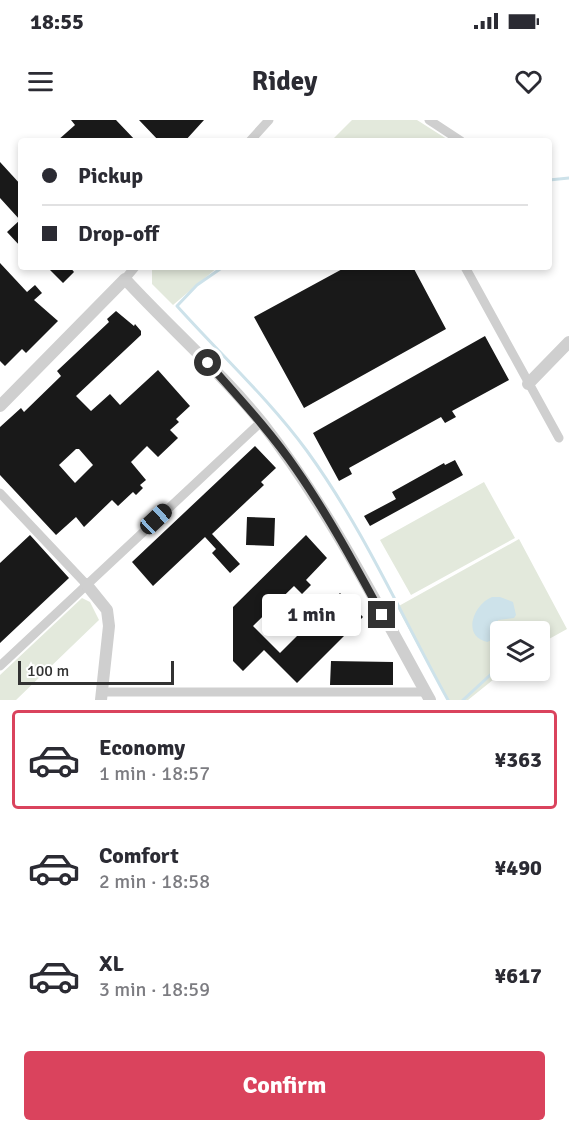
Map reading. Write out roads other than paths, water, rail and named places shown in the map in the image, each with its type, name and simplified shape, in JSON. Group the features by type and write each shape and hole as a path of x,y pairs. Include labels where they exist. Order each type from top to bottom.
{"street":[{"path":"253,138 269,120"},
{"path":"429,120 456,138"},
{"path":"0,406 132,270"},
{"path":"467,270 559,438"},
{"path":"0,493 86,584 107,610 101,696 428,696 329,518 261,422 194,348 125,279"},
{"path":"528,384 569,342"},
{"path":"0,666 261,422"}],"water":[{"path":"492,597 500,597 513,602 516,615 514,618 490,621 490,641 487,642 479,639 472,627 476,613"}],"waterway":[{"path":"552,180 569,178"},
{"path":"219,270 197,285 177,306 276,413 327,480 364,542 448,700"},
{"path":"463,700 490,675"}]}
